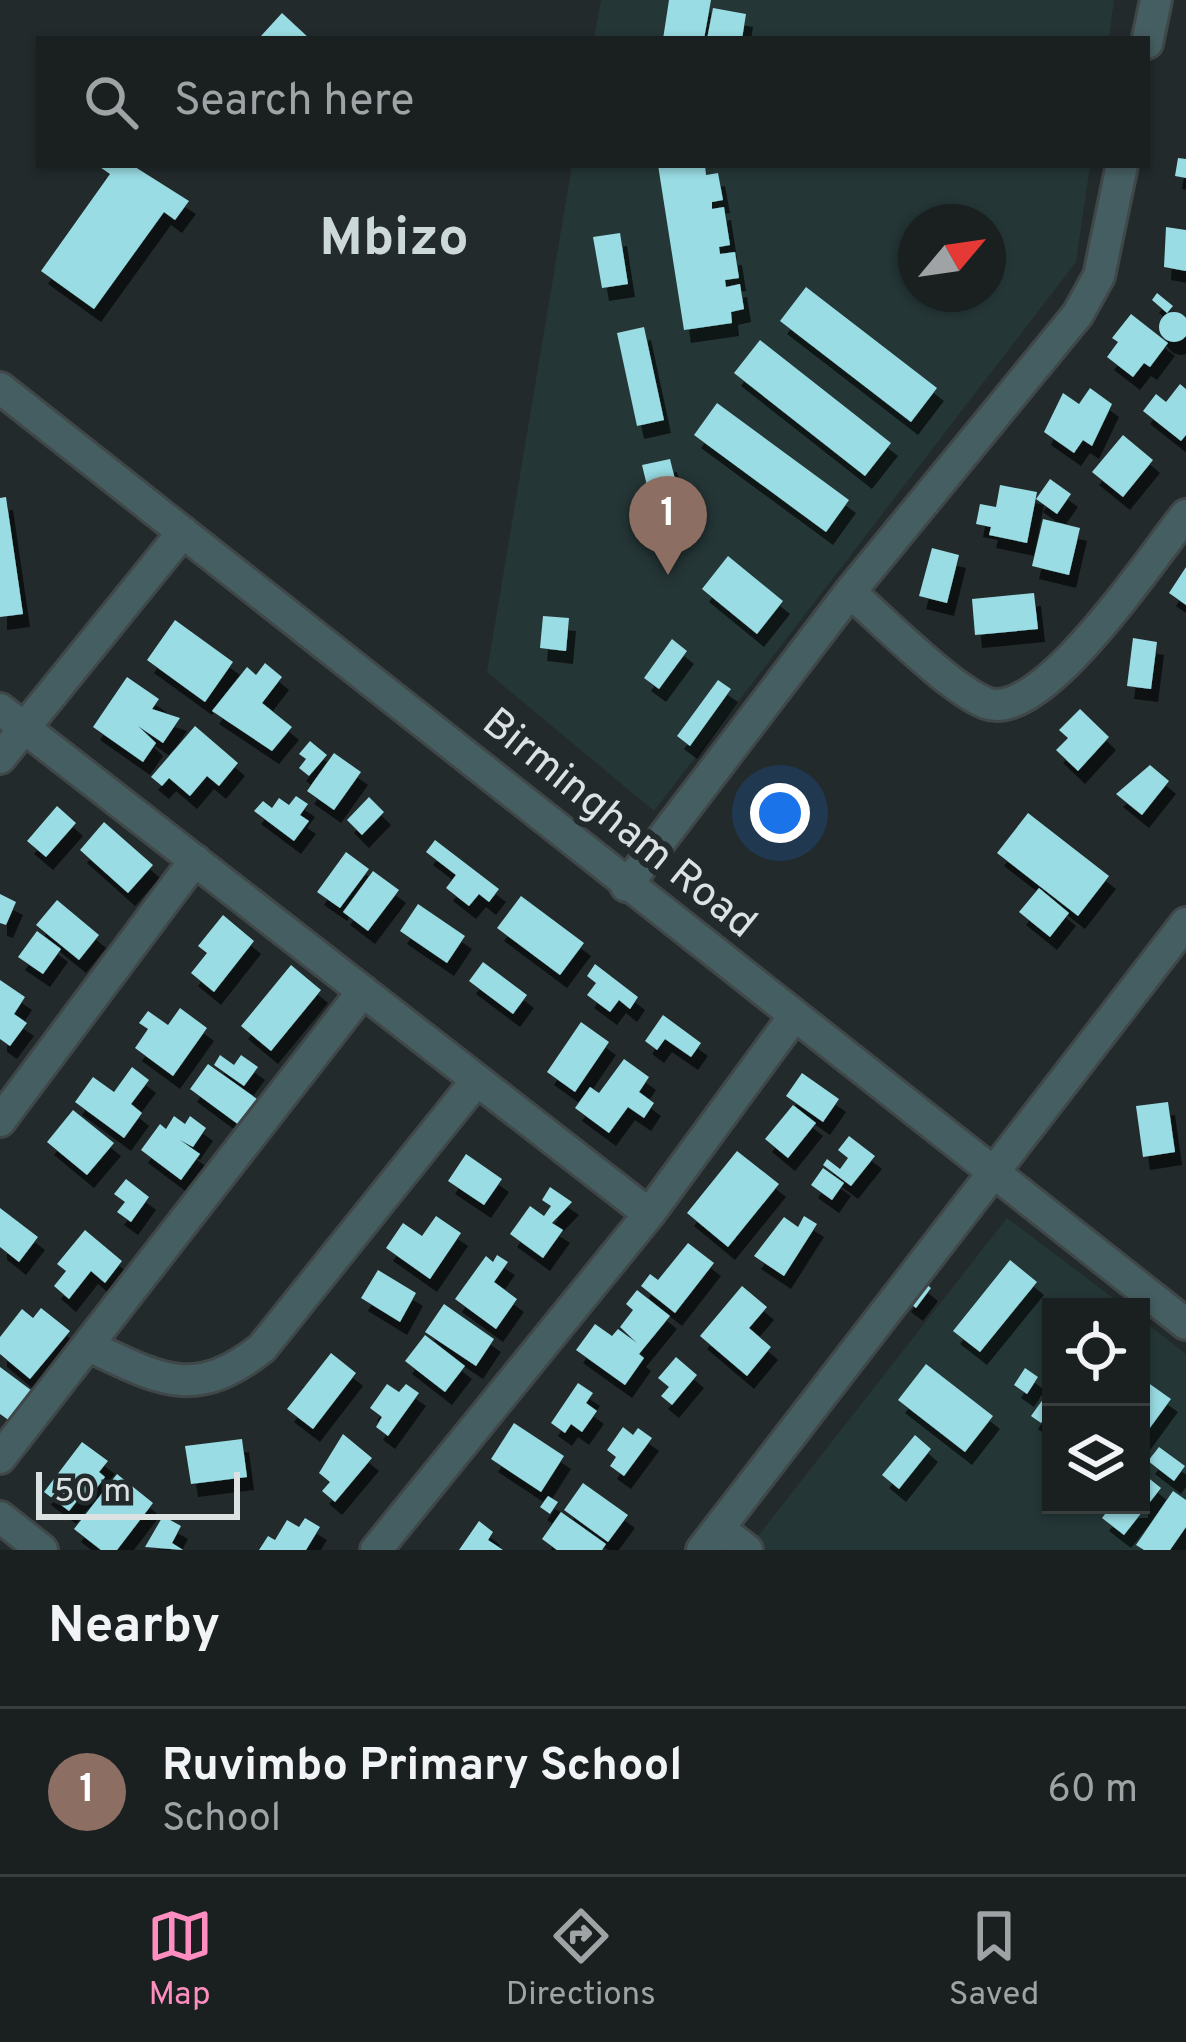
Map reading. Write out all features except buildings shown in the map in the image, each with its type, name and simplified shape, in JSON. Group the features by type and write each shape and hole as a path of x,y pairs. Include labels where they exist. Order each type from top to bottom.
{"street":[{"path":"1148,36 1156,0"},
{"path":"626,886 850,592 1092,293 1121,168"},
{"name":"Birmingham Road","path":"0,388 793,1019 1186,1324"},
{"path":"850,592 983,702 1018,704 1064,667 1186,515"},
{"path":"0,758 12,718 183,532"},
{"path":"12,718 649,1214"},
{"path":"0,1121 195,860"},
{"path":"747,1550 710,1539 1186,922"},
{"path":"0,1458 91,1347 363,991"},
{"path":"376,1550 649,1214 793,1019"},
{"path":"91,1347 160,1380 227,1376 262,1348 477,1080"},
{"path":"0,1516 42,1550"}],"shaded area":[{"path":"601,0 1114,0 1109,36 595,36"},
{"path":"571,168 1090,168 1076,262 654,811 487,672"},
{"path":"1007,1218 1113,1298 1042,1298 1042,1514 1150,1514 1150,1326 1186,1354 1186,1550 747,1550"}],"place":[{"name":"Ruvimbo Primary School","path":"668,575"}],"district":[{"name":"Mbizo","path":"394,240"}]}
